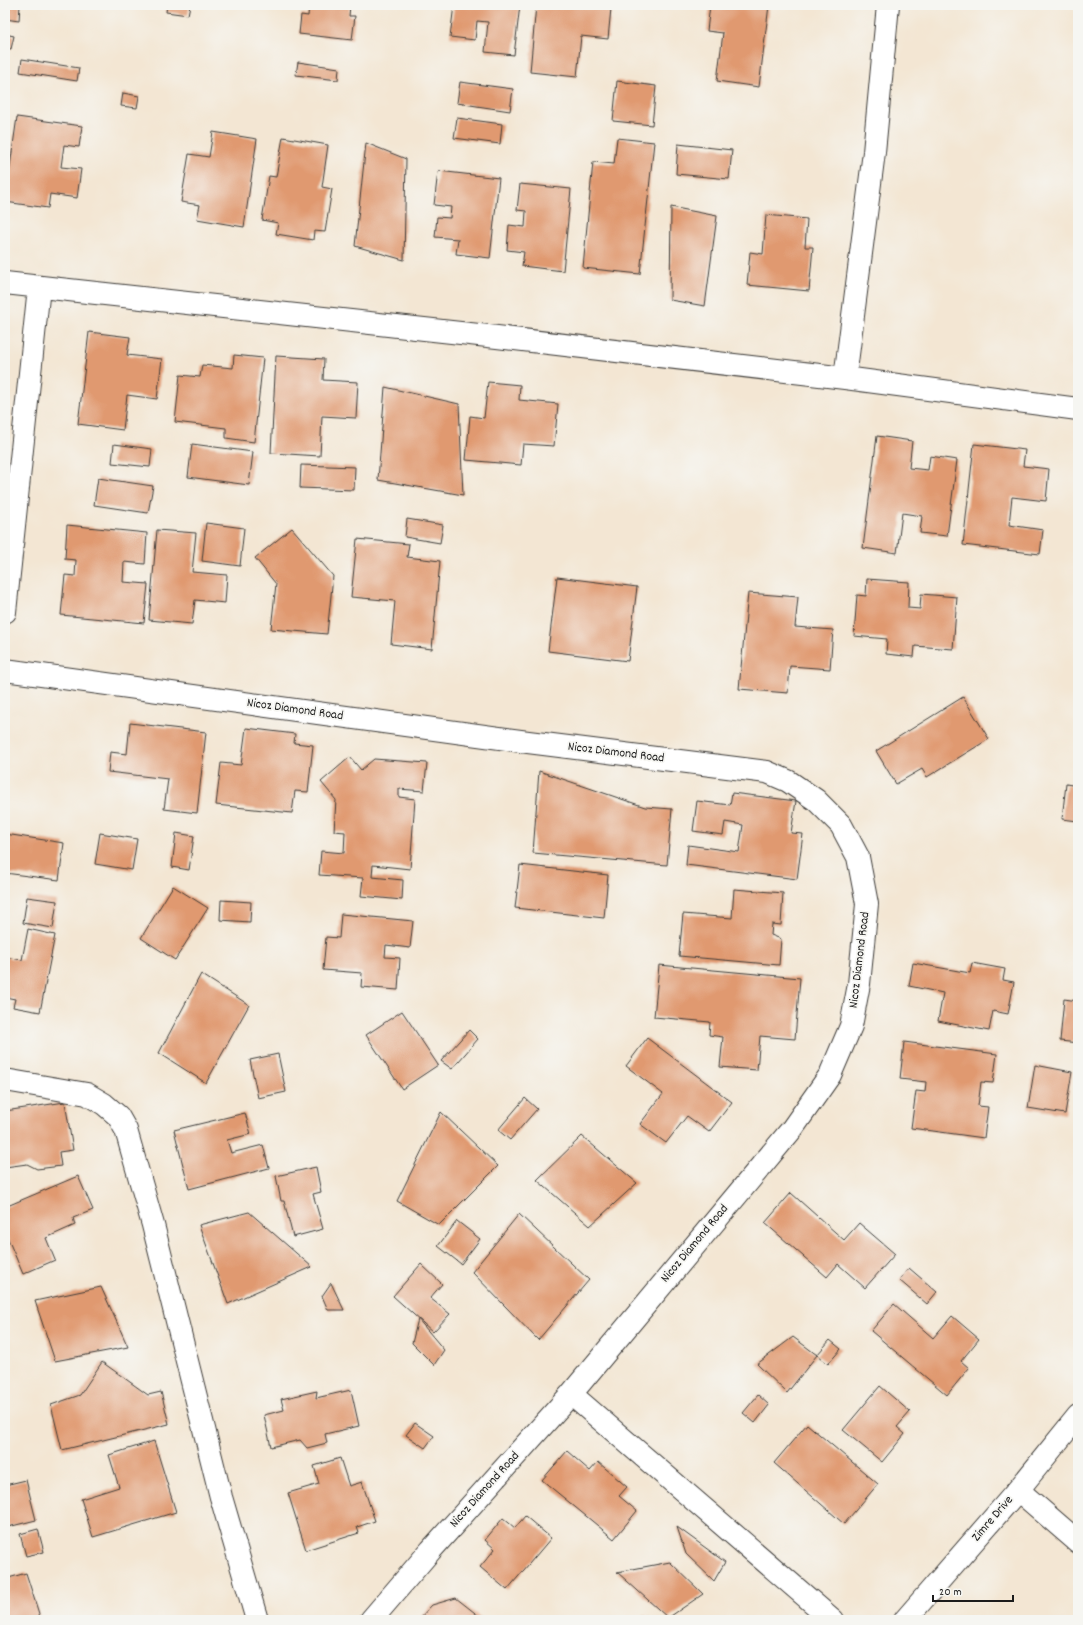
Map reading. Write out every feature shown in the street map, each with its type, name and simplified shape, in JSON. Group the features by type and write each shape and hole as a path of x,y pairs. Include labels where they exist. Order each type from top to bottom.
{"street":[{"path":"845,378 874,152 888,5"},
{"path":"5,283 845,378 1078,409"},
{"path":"5,612 39,287"},
{"name":"Nicoz Diamond Road","path":"5,670 528,742 767,772 788,781 816,800 841,825 858,857 867,904 860,984 851,1026 830,1075 792,1129 571,1394 431,1550 371,1620"},
{"path":"5,1080 87,1094 104,1104 118,1116 126,1130 153,1225 221,1497 257,1620"},
{"path":"571,1394 833,1620"},
{"name":"Zimre Drive","path":"905,1620 1018,1490 1078,1416"},
{"path":"1018,1490 1078,1542"}],"building":[{"path":"5,5 20,5 19,21 5,19"},
{"path":"167,5 190,5 188,15 166,12"},
{"path":"309,5 350,5 349,16 355,16 352,40 299,34 301,15 308,16"},
{"path":"454,5 520,5 514,55 485,52 488,22 477,21 475,40 450,37"},
{"path":"536,5 585,5 611,8 608,39 581,36 577,77 530,72"},
{"path":"710,5 769,5 759,87 717,81 723,33 707,31"},
{"path":"5,34 14,36 11,49 5,48"},
{"path":"22,59 79,68 77,81 20,72"},
{"path":"298,62 339,68 338,80 296,75"},
{"path":"617,81 656,86 652,125 613,121"},
{"path":"460,82 513,89 510,111 457,103"},
{"path":"123,93 139,96 137,108 121,106"},
{"path":"17,117 82,126 79,147 64,145 61,167 81,169 77,198 50,194 48,208 5,202"},
{"path":"457,118 502,124 500,144 454,138"},
{"path":"213,132 257,139 244,227 197,219 200,205 181,202 189,154 209,157"},
{"path":"283,137 328,145 322,187 332,189 325,232 314,231 313,240 276,234 278,223 262,220 269,176 276,177"},
{"path":"617,138 654,142 640,274 583,268 593,162 614,164"},
{"path":"366,143 406,159 404,260 355,246"},
{"path":"678,144 732,150 729,179 676,174"},
{"path":"438,171 499,178 490,258 456,254 458,239 435,237 437,217 450,218 451,207 434,205"},
{"path":"520,184 571,189 563,271 522,266 524,252 507,250 509,225 525,227 526,211 517,210"},
{"path":"671,207 717,216 705,306 670,300"},
{"path":"766,215 807,219 805,247 813,247 809,291 747,285 750,252 763,254"},
{"path":"89,332 130,337 127,355 162,359 157,399 127,395 123,430 78,424"},
{"path":"234,355 263,358 254,442 226,438 226,428 175,422 180,375 200,377 202,365 233,368"},
{"path":"276,356 324,359 323,380 358,382 356,418 322,416 320,456 271,453"},
{"path":"488,382 520,385 519,400 558,404 554,446 523,444 521,465 466,460 470,416 484,418"},
{"path":"385,387 459,404 463,495 378,480"},
{"path":"877,436 912,441 909,468 928,470 930,456 957,460 947,536 920,533 922,516 902,513 897,553 863,548"},
{"path":"114,444 152,449 150,467 112,463"},
{"path":"192,444 253,452 249,485 188,477"},
{"path":"974,444 1025,450 1023,466 1049,469 1046,501 1012,497 1009,525 1043,530 1040,554 963,545"},
{"path":"301,465 355,467 354,490 300,488"},
{"path":"98,478 153,486 148,513 94,505"},
{"path":"407,519 443,525 440,543 405,537"},
{"path":"206,523 244,528 240,566 202,561"},
{"path":"67,525 147,533 145,564 124,562 123,582 148,584 144,623 61,615 65,575 75,576 76,560 65,559"},
{"path":"292,528 333,576 327,634 271,629 276,584 255,558"},
{"path":"157,530 196,533 192,572 227,575 225,603 195,600 192,624 149,620"},
{"path":"357,539 409,544 407,557 440,561 432,649 391,644 395,601 351,597"},
{"path":"557,577 637,587 628,661 548,651"},
{"path":"867,579 909,582 908,608 920,609 921,594 957,597 953,649 915,646 914,657 886,654 887,639 854,636 857,595 866,596"},
{"path":"748,593 798,597 795,627 833,630 830,669 790,666 788,693 739,689"},
{"path":"963,697 989,739 927,777 922,769 896,784 876,751"},
{"path":"130,723 206,732 197,813 164,809 168,779 108,772 110,752 127,754"},
{"path":"246,728 295,734 294,743 313,745 308,792 295,791 292,813 216,805 221,763 241,765"},
{"path":"350,757 361,770 374,759 427,763 424,791 399,789 399,797 415,799 410,869 373,865 372,877 403,880 402,900 361,896 363,878 319,875 321,851 344,853 345,832 334,831 336,800 321,782"},
{"path":"539,771 645,807 672,809 667,865 533,853"},
{"path":"1066,784 1078,786 1078,821 1062,819"},
{"path":"732,793 796,801 791,833 803,834 797,879 686,865 688,845 739,852 743,825 725,822 723,835 693,831 697,801 730,805"},
{"path":"100,833 137,839 132,870 95,864"},
{"path":"176,833 194,836 189,870 172,867"},
{"path":"5,834 64,843 59,880 5,873"},
{"path":"520,865 608,875 604,918 515,908"},
{"path":"173,886 208,908 175,960 141,938"},
{"path":"734,889 783,893 781,925 772,924 771,935 781,939 779,965 679,956 683,914 732,918"},
{"path":"27,897 57,901 53,928 23,923"},
{"path":"221,900 251,902 250,922 220,920"},
{"path":"341,914 413,921 410,948 386,945 385,957 400,958 398,990 361,987 362,973 323,970 326,937 339,938"},
{"path":"28,929 55,935 40,1012 13,1007 15,999 5,997 5,957 22,960"},
{"path":"913,963 970,973 972,963 1005,969 1003,980 1014,982 1008,1014 993,1011 989,1031 938,1021 943,993 909,986"},
{"path":"659,965 800,978 795,1039 760,1036 757,1070 720,1067 723,1037 709,1035 710,1022 654,1017"},
{"path":"201,974 249,1005 206,1083 159,1053"},
{"path":"1064,999 1078,1001 1078,1043 1060,1041"},
{"path":"402,1011 438,1065 402,1089 366,1035"},
{"path":"469,1030 478,1039 452,1069 441,1061"},
{"path":"647,1038 732,1102 709,1132 687,1116 666,1143 640,1124 663,1094 626,1066"},
{"path":"904,1042 997,1054 993,1083 981,1082 978,1106 988,1107 984,1138 911,1128 916,1091 925,1092 926,1082 900,1079"},
{"path":"278,1054 286,1092 258,1098 250,1060"},
{"path":"1035,1065 1072,1072 1065,1114 1028,1108"},
{"path":"525,1098 537,1109 510,1140 498,1130"},
{"path":"65,1102 73,1150 59,1152 61,1166 37,1169 27,1164 5,1167 5,1111"},
{"path":"441,1112 498,1166 439,1225 397,1201"},
{"path":"245,1113 251,1134 227,1140 231,1153 263,1145 269,1168 189,1189 174,1130"},
{"path":"582,1136 637,1183 590,1226 537,1180"},
{"path":"316,1167 321,1192 313,1194 323,1229 293,1237 284,1201 281,1201 276,1176"},
{"path":"78,1176 93,1210 73,1218 75,1225 46,1238 55,1260 23,1274 5,1232 5,1207"},
{"path":"791,1193 844,1240 859,1223 895,1254 865,1288 838,1264 827,1277 765,1223"},
{"path":"249,1212 312,1267 228,1304 199,1225"},
{"path":"519,1214 589,1280 538,1340 472,1272"},
{"path":"457,1221 480,1239 461,1264 438,1246"},
{"path":"421,1264 442,1284 430,1298 450,1314 433,1332 393,1296"},
{"path":"909,1268 937,1292 927,1304 899,1280"},
{"path":"331,1283 344,1310 328,1310 322,1296"},
{"path":"101,1287 128,1347 55,1361 35,1301"},
{"path":"894,1304 933,1338 952,1316 979,1339 961,1361 969,1368 947,1395 871,1331"},
{"path":"418,1319 444,1350 434,1365 412,1343"},
{"path":"793,1337 817,1355 787,1393 757,1364"},
{"path":"830,1340 841,1349 828,1364 817,1355"},
{"path":"102,1362 148,1395 161,1392 169,1424 62,1450 51,1405 80,1395"},
{"path":"880,1386 910,1412 897,1427 905,1434 882,1462 843,1430"},
{"path":"351,1390 359,1426 325,1434 327,1443 307,1448 300,1440 271,1447 264,1415 284,1410 281,1399 317,1391 316,1398"},
{"path":"758,1395 769,1405 755,1423 743,1413"},
{"path":"415,1423 434,1436 425,1448 406,1435"},
{"path":"807,1424 878,1484 844,1524 774,1463"},
{"path":"154,1441 176,1512 93,1537 81,1499 119,1487 109,1455"},
{"path":"567,1451 590,1471 598,1462 627,1487 619,1496 637,1511 614,1539 542,1480"},
{"path":"340,1458 349,1486 362,1482 375,1521 357,1527 359,1533 306,1550 288,1493 319,1484 314,1466"},
{"path":"26,1480 36,1520 8,1527 5,1513 5,1485"},
{"path":"525,1516 551,1538 507,1590 480,1567 495,1549 485,1540 503,1518 515,1528"},
{"path":"677,1527 725,1562 714,1581 686,1554"},
{"path":"38,1529 44,1552 26,1556 20,1534"},
{"path":"670,1562 703,1594 668,1618 617,1572"},
{"path":"26,1573 41,1620 5,1620 5,1579"},
{"path":"456,1598 484,1620 418,1620 432,1605"},
{"path":"645,1615 651,1620 641,1620"}]}
